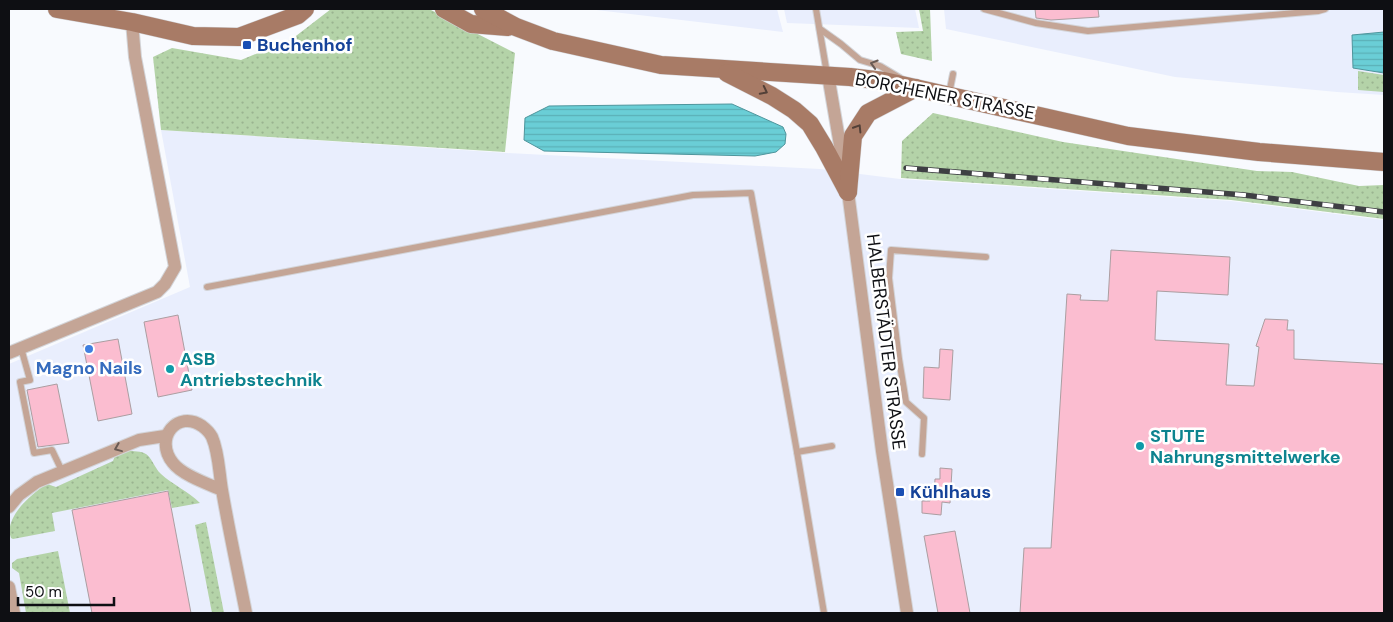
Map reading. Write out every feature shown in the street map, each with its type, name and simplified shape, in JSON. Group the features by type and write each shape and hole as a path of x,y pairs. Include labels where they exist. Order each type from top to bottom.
{"main road":[{"path":"57,9 132,22 193,36 239,37 287,15 298,15 305,9"},
{"path":"444,9 471,24 516,27"},
{"name":"BORCHENER STRASSE","path":"482,9 516,27 553,41 662,65 884,81 1128,136 1259,152 1384,162"},
{"path":"720,69 772,96 794,110 810,124 848,192"},
{"path":"848,192 853,136 868,113 916,88"}],"street":[{"path":"15,351 157,292 165,284 176,267 135,57 132,22"},
{"name":"HALBERSTÄDTER STRASSE","path":"828,76 848,192 884,468 907,613"},
{"path":"222,490 195,478 174,465 166,450 165,436 171,427 180,422 195,422 207,430 212,437 246,613"},
{"path":"9,507 19,494 37,482 139,440 165,436"},
{"path":"9,587 14,613"}],"lane":[{"path":"816,9 828,76"},
{"path":"984,9 1036,23 1088,31 1325,9"},
{"path":"820,29 860,60 880,66 916,88"},
{"path":"949,95 953,74"},
{"path":"207,287 693,195 751,193 824,613"},
{"path":"922,454 924,418 906,402 899,359 889,278 891,250 986,257"},
{"path":"15,351 30,380 20,382 34,453 52,450 62,471"},
{"path":"797,452 832,446"}],"shaded area":[{"path":"588,9 777,9 783,32"},
{"path":"784,9 915,9 919,28 787,23"},
{"path":"944,9 1384,9 1384,95 1175,77 946,29"},
{"path":"161,130 507,153 820,169 900,179 1231,201 1384,220 1384,613 9,613 9,364 190,287"}],"green space":[{"path":"331,9 429,9 515,53 505,152 161,130 153,57 172,48 241,60 292,39"},
{"path":"919,9 930,9 932,61 901,54 896,32 923,31"},
{"path":"1358,71 1384,75 1384,92 1358,90"},
{"path":"933,113 1063,142 1257,171 1292,172 1359,186 1384,185 1384,219 1231,200 901,178 902,141"},
{"path":"125,451 140,452 147,455 161,474 200,503 172,508 168,490 52,513 55,531 11,538 11,522 15,514 41,488 47,484 56,487 113,461 116,453"},
{"path":"206,522 224,613 212,613 195,525"},
{"path":"58,551 70,613 26,613 19,573 12,568 12,563 17,559"}],"water":[{"path":"1384,32 1384,73 1353,68 1352,35"},
{"path":"732,104 783,127 786,134 785,144 776,152 755,156 544,151 524,140 525,118 549,106"}],"building":[{"path":"1035,9 1098,9 1099,17 1051,20 1036,18"},
{"path":"1111,250 1230,257 1228,295 1157,291 1155,340 1229,344 1226,385 1254,386 1259,347 1256,346 1265,319 1288,320 1287,330 1294,330 1294,359 1384,364 1384,613 1020,613 1024,548 1051,548 1067,294 1081,295 1080,300 1108,301"},
{"name":"ASB Antriebstechnik","path":"178,315 192,390 158,397 144,322"},
{"path":"118,339 132,414 98,421 83,345"},
{"path":"940,349 953,350 950,400 923,398 924,367 939,368"},
{"path":"57,384 69,443 38,447 27,390"},
{"path":"940,468 952,469 950,503 942,502 941,515 922,513 922,501 930,501 930,496 934,496 935,479 940,479"},
{"path":"168,491 191,613 92,613 72,510"},
{"path":"955,531 970,613 938,613 924,536"}],"railway":[{"path":"906,168 1244,195 1384,212"}],"place":[{"name":"Buchenhof","path":"247,45"},
{"name":"Magno Nails","path":"89,349"},
{"name":"ASB Antriebstechnik","path":"170,369"},
{"name":"STUTE Nahrungsmittelwerke","path":"1140,446"},
{"name":"Kühlhaus","path":"900,492"}]}
